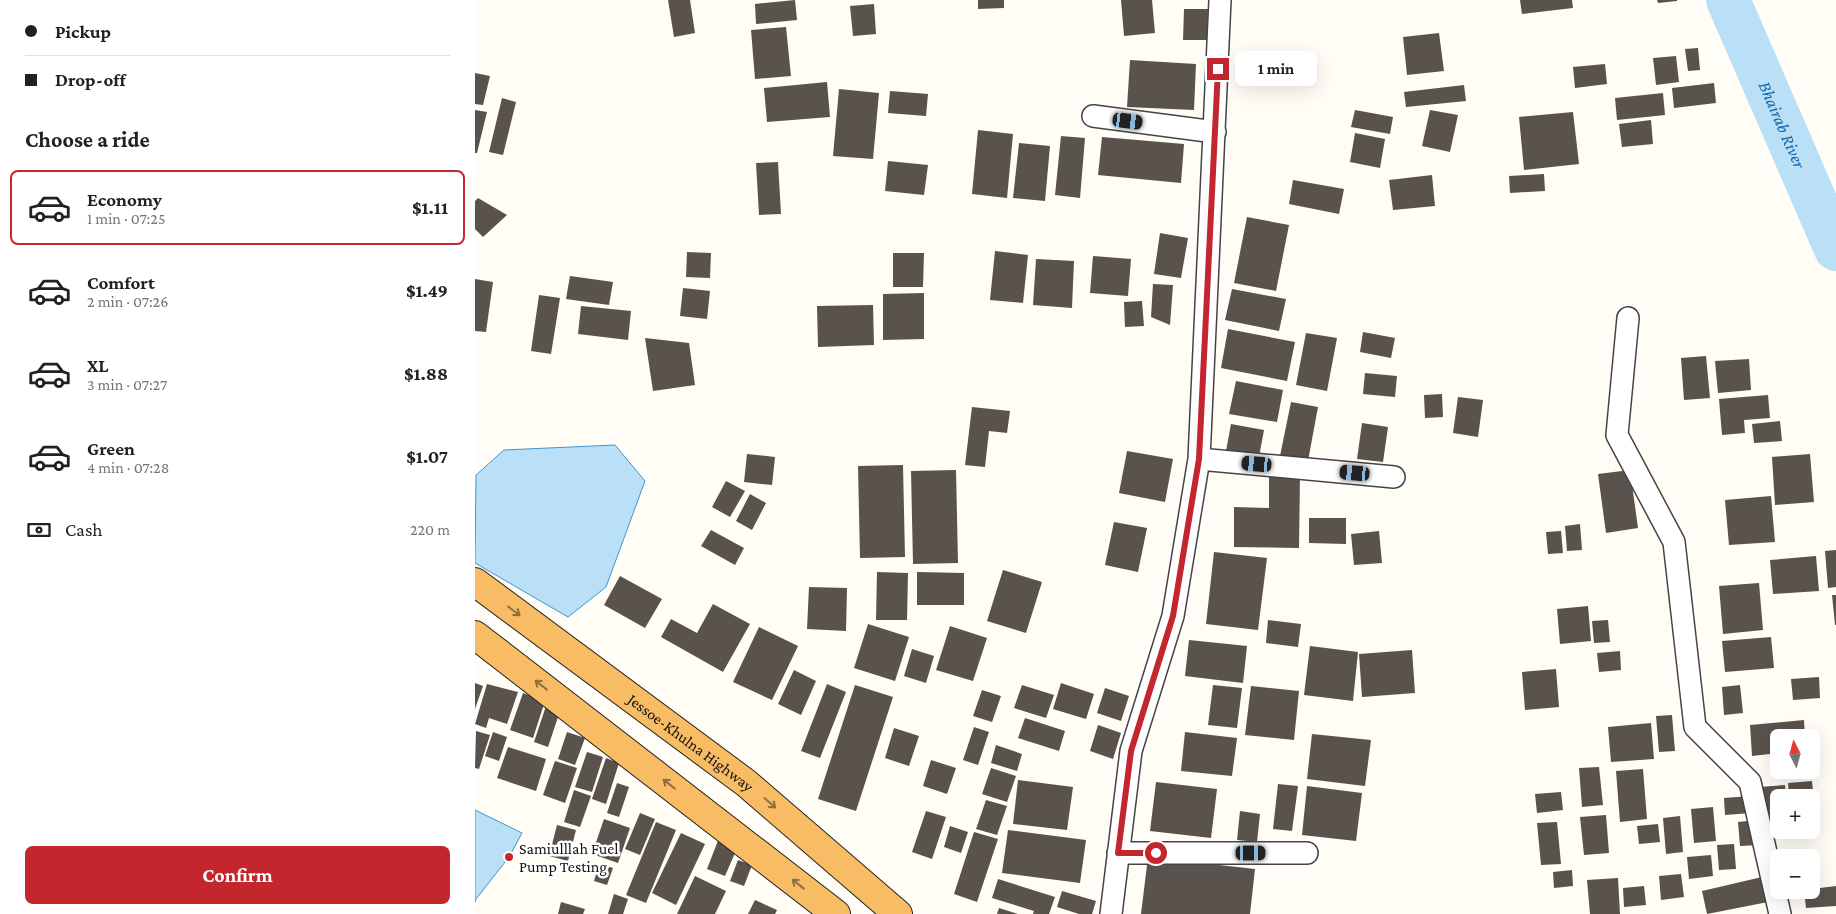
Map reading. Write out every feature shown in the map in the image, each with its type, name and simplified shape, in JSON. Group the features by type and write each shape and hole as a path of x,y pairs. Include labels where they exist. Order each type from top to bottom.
{"highway":[{"name":"Jessoe-Khulna Highway","path":"475,582 746,783 898,914"},
{"path":"475,635 836,914"}],"street":[{"path":"1111,914 1131,751 1173,616 1199,459 1221,0"},
{"path":"1093,116 1215,132"},
{"path":"1628,318 1617,435 1674,542 1695,727 1750,782 1780,914"},
{"path":"1199,459 1394,477"},
{"path":"1118,853 1307,853"}],"water":[{"path":"615,445 645,481 606,587 568,617 475,563 476,475 504,450"},
{"path":"475,810 522,833 509,857 475,902"}],"building":[{"path":"668,0 690,0 695,33 674,37"},
{"path":"795,0 797,20 756,24 755,4"},
{"path":"978,0 1004,0 1004,8 978,9"},
{"path":"1121,0 1152,0 1155,33 1124,36"},
{"path":"1520,0 1572,0 1573,8 1522,14"},
{"path":"1657,0 1677,0 1677,1 1658,3"},
{"path":"874,4 876,34 853,36 850,6"},
{"path":"1184,9 1208,9 1207,40 1183,40"},
{"path":"786,27 791,76 755,79 751,30"},
{"path":"1439,33 1444,71 1407,75 1403,37"},
{"path":"1698,48 1700,70 1688,71 1685,49"},
{"path":"1676,56 1679,82 1656,85 1653,58"},
{"path":"1130,60 1196,64 1194,110 1127,107"},
{"path":"1605,64 1607,84 1575,88 1573,67"},
{"path":"475,73 490,76 483,105 475,104"},
{"path":"827,82 830,117 767,122 764,88"},
{"path":"1714,83 1716,103 1674,108 1672,88"},
{"path":"1464,85 1466,101 1406,107 1404,92"},
{"path":"839,89 879,93 873,159 833,156"},
{"path":"890,91 928,94 926,116 888,113"},
{"path":"1663,93 1665,115 1617,120 1615,98"},
{"path":"502,98 516,102 503,155 489,152"},
{"path":"475,110 487,112 477,153 475,153"},
{"path":"1355,110 1393,117 1390,134 1351,127"},
{"path":"1430,110 1458,115 1450,152 1422,146"},
{"path":"1573,112 1579,164 1524,170 1519,117"},
{"path":"1651,120 1653,144 1622,147 1619,124"},
{"path":"978,130 1013,134 1007,198 972,194"},
{"path":"1355,133 1385,139 1380,168 1350,162"},
{"path":"1061,136 1085,138 1080,198 1055,195"},
{"path":"1102,137 1184,144 1181,183 1098,175"},
{"path":"1019,143 1050,146 1045,201 1013,198"},
{"path":"888,161 928,165 924,195 885,191"},
{"path":"778,162 781,214 759,215 756,163"},
{"path":"1544,174 1545,191 1510,193 1509,176"},
{"path":"1432,175 1435,206 1393,210 1389,180"},
{"path":"1293,180 1344,189 1339,214 1289,204"},
{"path":"478,198 507,215 483,237 475,229 475,201"},
{"path":"1247,217 1289,225 1276,291 1234,283"},
{"path":"1160,233 1188,238 1181,278 1154,274"},
{"path":"995,251 1028,255 1023,303 990,300"},
{"path":"687,252 711,253 710,278 686,277"},
{"path":"893,253 924,253 923,287 893,287"},
{"path":"1093,256 1131,259 1128,296 1090,293"},
{"path":"1036,259 1074,261 1072,308 1033,305"},
{"path":"570,276 613,282 609,305 566,299"},
{"path":"475,279 493,282 486,332 475,331"},
{"path":"1153,284 1173,285 1170,325 1151,317"},
{"path":"683,288 710,291 707,319 680,316"},
{"path":"1232,289 1286,299 1279,331 1225,320"},
{"path":"924,293 924,339 883,340 883,294"},
{"path":"539,295 560,298 551,354 531,351"},
{"path":"1142,301 1144,326 1125,327 1124,302"},
{"path":"873,305 874,345 818,347 817,306"},
{"path":"581,306 631,311 628,340 578,334"},
{"path":"1228,329 1295,342 1287,381 1221,368"},
{"path":"1363,332 1395,338 1391,358 1360,352"},
{"path":"1306,333 1337,338 1327,391 1296,385"},
{"path":"645,338 689,343 695,385 653,391"},
{"path":"1706,356 1710,398 1684,400 1681,358"},
{"path":"1749,359 1751,390 1718,393 1715,361"},
{"path":"1365,373 1397,376 1395,397 1363,394"},
{"path":"1236,381 1283,390 1277,422 1229,414"},
{"path":"1442,394 1443,417 1425,418 1424,395"},
{"path":"1768,395 1770,418 1744,420 1745,433 1722,435 1719,399"},
{"path":"1458,397 1483,400 1478,437 1453,433"},
{"path":"1291,402 1318,407 1308,461 1280,456"},
{"path":"972,407 1010,411 1007,433 989,431 985,467 965,465"},
{"path":"1780,421 1782,441 1754,443 1752,424"},
{"path":"1362,423 1388,427 1383,462 1357,459"},
{"path":"1231,424 1264,430 1259,457 1226,451"},
{"path":"1127,451 1173,459 1165,502 1119,493"},
{"path":"747,454 775,457 772,485 744,482"},
{"path":"1810,454 1814,502 1775,505 1772,457"},
{"path":"903,465 905,557 860,558 858,466"},
{"path":"956,470 958,563 913,564 911,471"},
{"path":"1630,470 1638,528 1606,533 1598,474"},
{"path":"1269,474 1300,475 1299,548 1234,547 1234,507 1269,508"},
{"path":"726,481 745,491 730,517 712,507"},
{"path":"750,494 766,503 752,530 736,521"},
{"path":"1771,496 1775,542 1729,545 1725,500"},
{"path":"1309,518 1346,518 1346,544 1309,543"},
{"path":"1114,522 1147,528 1138,572 1105,565"},
{"path":"1580,524 1582,550 1567,551 1565,526"},
{"path":"711,530 744,548 735,565 701,546"},
{"path":"1379,531 1382,563 1354,565 1351,534"},
{"path":"1561,531 1563,553 1548,554 1546,532"},
{"path":"1836,550 1836,587 1828,588 1825,551"},
{"path":"1214,552 1267,558 1258,630 1206,624"},
{"path":"1816,556 1819,591 1773,594 1770,560"},
{"path":"1003,570 1042,582 1026,633 987,621"},
{"path":"877,572 908,573 907,620 876,620"},
{"path":"917,572 964,573 964,605 917,605"},
{"path":"620,576 662,599 645,628 604,605"},
{"path":"1759,583 1763,630 1723,634 1719,586"},
{"path":"809,587 847,588 846,631 807,629"},
{"path":"1832,595 1836,595 1836,625 1835,625"},
{"path":"713,604 750,624 723,672 661,637 671,619 697,633"},
{"path":"1588,606 1591,641 1560,644 1557,609"},
{"path":"1268,620 1301,624 1298,647 1266,643"},
{"path":"1608,620 1610,642 1594,643 1592,621"},
{"path":"868,624 909,637 895,681 854,668"},
{"path":"950,626 987,638 973,681 936,670"},
{"path":"759,627 798,646 772,700 733,682"},
{"path":"1771,637 1774,668 1725,672 1722,641"},
{"path":"1189,640 1247,646 1243,683 1185,676"},
{"path":"1310,646 1358,652 1353,701 1304,695"},
{"path":"912,649 934,656 926,683 904,676"},
{"path":"1412,650 1415,693 1362,697 1359,654"},
{"path":"1620,651 1621,670 1599,672 1597,653"},
{"path":"1556,669 1559,707 1525,710 1522,672"},
{"path":"794,670 816,681 801,715 778,704"},
{"path":"1819,677 1820,698 1793,700 1791,679"},
{"path":"475,683 483,686 475,709"},
{"path":"1061,683 1094,694 1086,719 1053,709"},
{"path":"487,684 518,692 507,724 489,718 486,728 475,724"},
{"path":"827,684 846,692 820,758 801,751"},
{"path":"855,685 893,697 856,811 818,799"},
{"path":"1022,685 1054,695 1046,718 1014,708"},
{"path":"1213,685 1242,688 1237,728 1208,725"},
{"path":"1740,685 1743,713 1724,715 1722,687"},
{"path":"1251,686 1299,691 1294,740 1245,735"},
{"path":"1105,688 1129,696 1121,721 1097,713"},
{"path":"982,690 1001,696 992,722 973,716"},
{"path":"523,693 545,701 533,738 510,730"},
{"path":"548,700 562,705 548,747 534,742"},
{"path":"1672,715 1675,751 1659,752 1656,716"},
{"path":"1025,718 1065,731 1059,751 1018,738"},
{"path":"1804,720 1804,729 1770,729 1770,754 1752,756 1750,725"},
{"path":"1651,723 1654,759 1611,762 1608,727"},
{"path":"1098,725 1121,733 1113,759 1090,751"},
{"path":"974,727 989,732 978,765 963,760"},
{"path":"894,728 919,736 909,766 885,758"},
{"path":"476,731 490,735 479,769 475,768"},
{"path":"493,732 507,737 499,761 485,756"},
{"path":"567,732 585,738 575,765 558,759"},
{"path":"1185,732 1237,738 1232,776 1181,771"},
{"path":"1312,734 1371,740 1365,786 1307,779"},
{"path":"996,745 1022,754 1017,771 991,763"},
{"path":"508,747 546,759 536,791 497,778"},
{"path":"587,752 603,757 592,792 575,787"},
{"path":"606,758 619,763 606,804 592,799"},
{"path":"931,760 956,768 947,794 923,786"},
{"path":"555,761 577,768 565,803 543,795"},
{"path":"1599,767 1603,805 1582,807 1579,768"},
{"path":"991,768 1016,776 1007,802 982,794"},
{"path":"1643,769 1647,819 1620,822 1616,771"},
{"path":"1018,780 1073,787 1067,830 1013,824"},
{"path":"1812,781 1813,789 1788,789 1788,783"},
{"path":"1156,782 1217,789 1211,838 1150,831"},
{"path":"617,783 629,787 619,817 607,813"},
{"path":"1278,784 1298,786 1292,831 1273,829"},
{"path":"1785,785 1785,789 1770,789 1770,816 1761,816 1759,787"},
{"path":"1307,786 1362,793 1356,841 1302,835"},
{"path":"574,790 591,796 580,827 564,822"},
{"path":"1561,792 1563,810 1537,813 1535,794"},
{"path":"1750,796 1751,813 1725,815 1724,798"},
{"path":"986,800 1007,806 997,835 976,829"},
{"path":"1713,807 1716,841 1694,843 1691,809"},
{"path":"926,811 946,817 932,859 912,852"},
{"path":"1240,811 1260,814 1257,842 1237,840"},
{"path":"640,813 655,819 640,855 625,849"},
{"path":"1606,815 1609,853 1584,855 1580,817"},
{"path":"1680,816 1683,852 1666,854 1663,818"},
{"path":"604,819 630,828 618,863 592,854"},
{"path":"1757,820 1759,845 1740,846 1738,822"},
{"path":"656,822 676,830 646,903 626,895"},
{"path":"1557,822 1561,864 1541,865 1537,823"},
{"path":"1658,824 1660,842 1639,844 1637,826"},
{"path":"557,825 576,830 568,861 549,856"},
{"path":"950,826 968,832 961,853 944,847"},
{"path":"1008,830 1086,840 1080,883 1002,873"},
{"path":"974,832 998,839 977,902 954,894"},
{"path":"681,833 705,844 676,905 652,893"},
{"path":"719,838 738,846 725,876 707,869"},
{"path":"1734,844 1736,869 1719,870 1717,845"},
{"path":"1711,855 1713,876 1689,879 1687,857"},
{"path":"1148,857 1255,869 1250,914 1141,914"},
{"path":"738,860 752,865 744,886 730,881"},
{"path":"599,864 613,868 607,885 594,881"},
{"path":"1572,870 1573,886 1554,888 1553,872"},
{"path":"1681,874 1684,897 1661,900 1659,876"},
{"path":"695,876 726,891 715,914 677,914"},
{"path":"1762,877 1768,902 1707,914 1702,891"},
{"path":"1618,878 1620,914 1590,914 1587,880"},
{"path":"998,879 1055,897 1049,914 1033,914 1034,911 992,898"},
{"path":"1644,886 1646,905 1624,907 1623,888"},
{"path":"1836,886 1836,906 1806,908 1805,899 1820,899 1820,888"},
{"path":"1062,891 1096,901 1092,914 1079,914 1057,907"},
{"path":"614,894 628,899 623,914 608,914"},
{"path":"755,900 777,910 775,914 748,914"},
{"path":"561,902 585,909 583,914 558,914"},
{"path":"999,908 1018,914 997,914"}],"waterway":[{"name":"Bhairab River","path":"1728,0 1836,249"}],"place":[{"name":"Samiulllah Fuel Pump Testing","path":"509,857"}],"route":[{"path":"1156,853 1118,853 1131,751 1173,616 1199,459 1218,69"}]}
